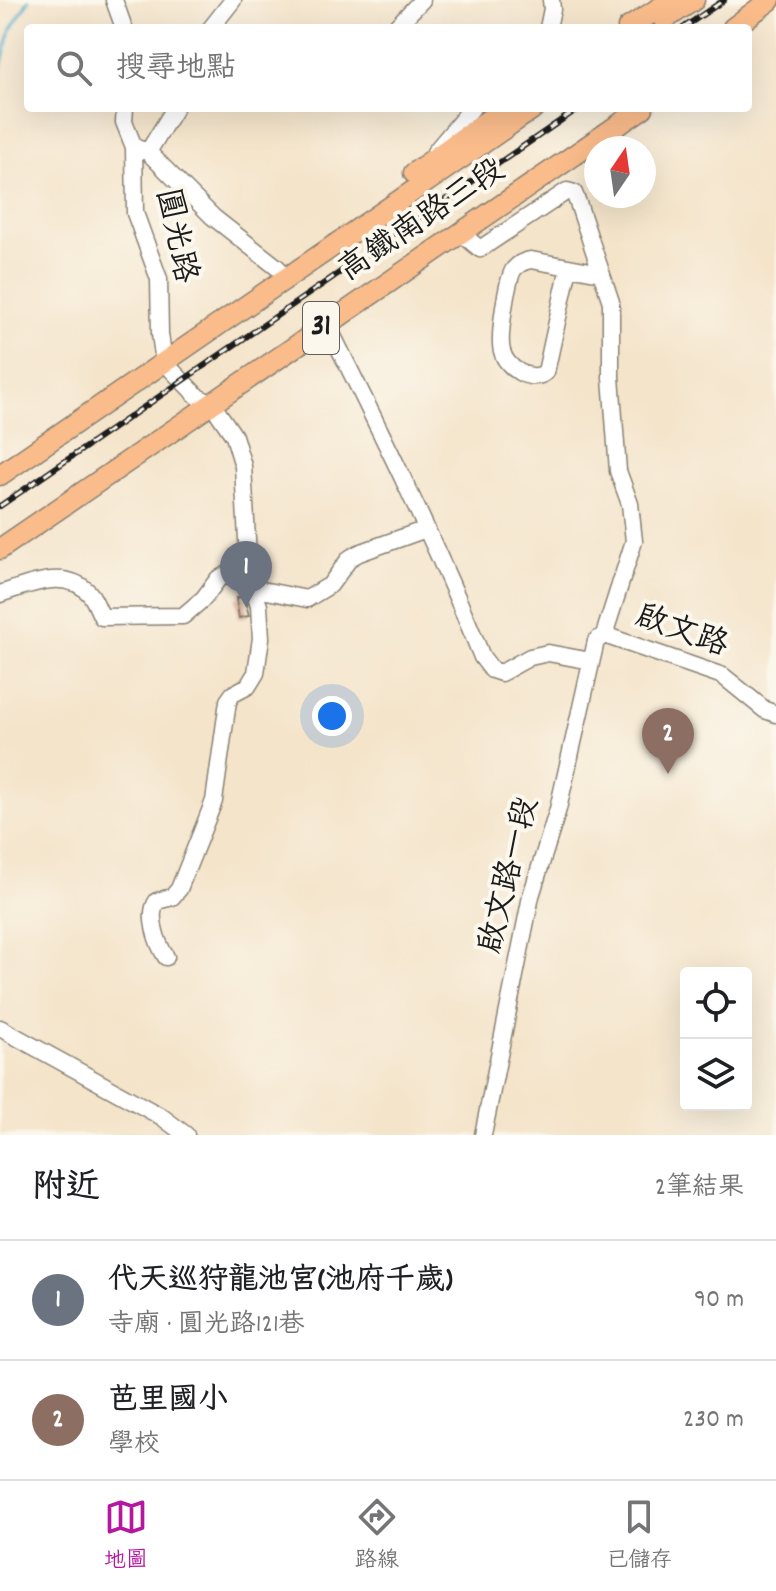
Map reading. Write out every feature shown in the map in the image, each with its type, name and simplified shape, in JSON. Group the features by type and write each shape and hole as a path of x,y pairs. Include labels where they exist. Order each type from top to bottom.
{"main road":[{"path":"634,24 672,0"},
{"path":"658,24 694,0"},
{"path":"738,24 770,0"},
{"path":"752,27 776,7"},
{"name":"高鐵南路三段","path":"163,355 278,268 499,112"},
{"name":"高鐵南路三段","path":"4,464 528,112"},
{"name":"高鐵南路三段","path":"0,549 410,252 613,112"},
{"name":"高鐵南路三段","path":"0,533 327,324 637,112"},
{"path":"358,213 421,184"},
{"path":"410,252 461,233"}],"street":[{"path":"114,0 123,24"},
{"path":"214,24 233,0"},
{"path":"399,24 422,0"},
{"path":"549,24 551,0"},
{"name":"圓光路","path":"125,112 124,122 141,150 213,217 278,268"},
{"path":"141,150 172,112"},
{"path":"427,164 469,112"},
{"name":"圓光路","path":"141,150 135,213 159,279 163,355"},
{"name":"啟文路一段","path":"461,233 474,246 480,249 486,247 567,191 574,193 611,302 611,377 618,471 630,504 634,532 634,541 604,635 596,641 558,809 531,896 483,1135"},
{"path":"569,267 546,372 540,377 530,377 502,353 501,337 514,268 525,260 569,267 601,273"},
{"path":"327,324 426,529 482,657 492,670 507,672 530,657 548,653 591,661"},
{"path":"163,355 234,436 243,466 249,576 259,606 261,638 256,673 248,686 233,694 228,701 214,801 179,889 172,897 157,901 153,907 158,944 166,957"},
{"path":"0,594 40,581 68,582 78,585 92,596 102,617 183,616 204,598 218,579 226,575 270,593 307,599 330,585 350,558 426,529"},
{"name":"啟文路","path":"604,635 723,676 765,710 776,714"},
{"path":"0,1028 162,1117 186,1135"}],"building":[{"path":"240,593 243,594 249,616 239,618 236,598 241,597"}],"waterway":[{"path":"0,70 11,29 29,0"}],"railway":[{"path":"689,24 724,0"},
{"path":"0,506 573,112"}],"place":[{"name":"代天巡狩龍池宮(池府千歲)","path":"246,607"},
{"name":"芭里國小","path":"668,774"}]}
